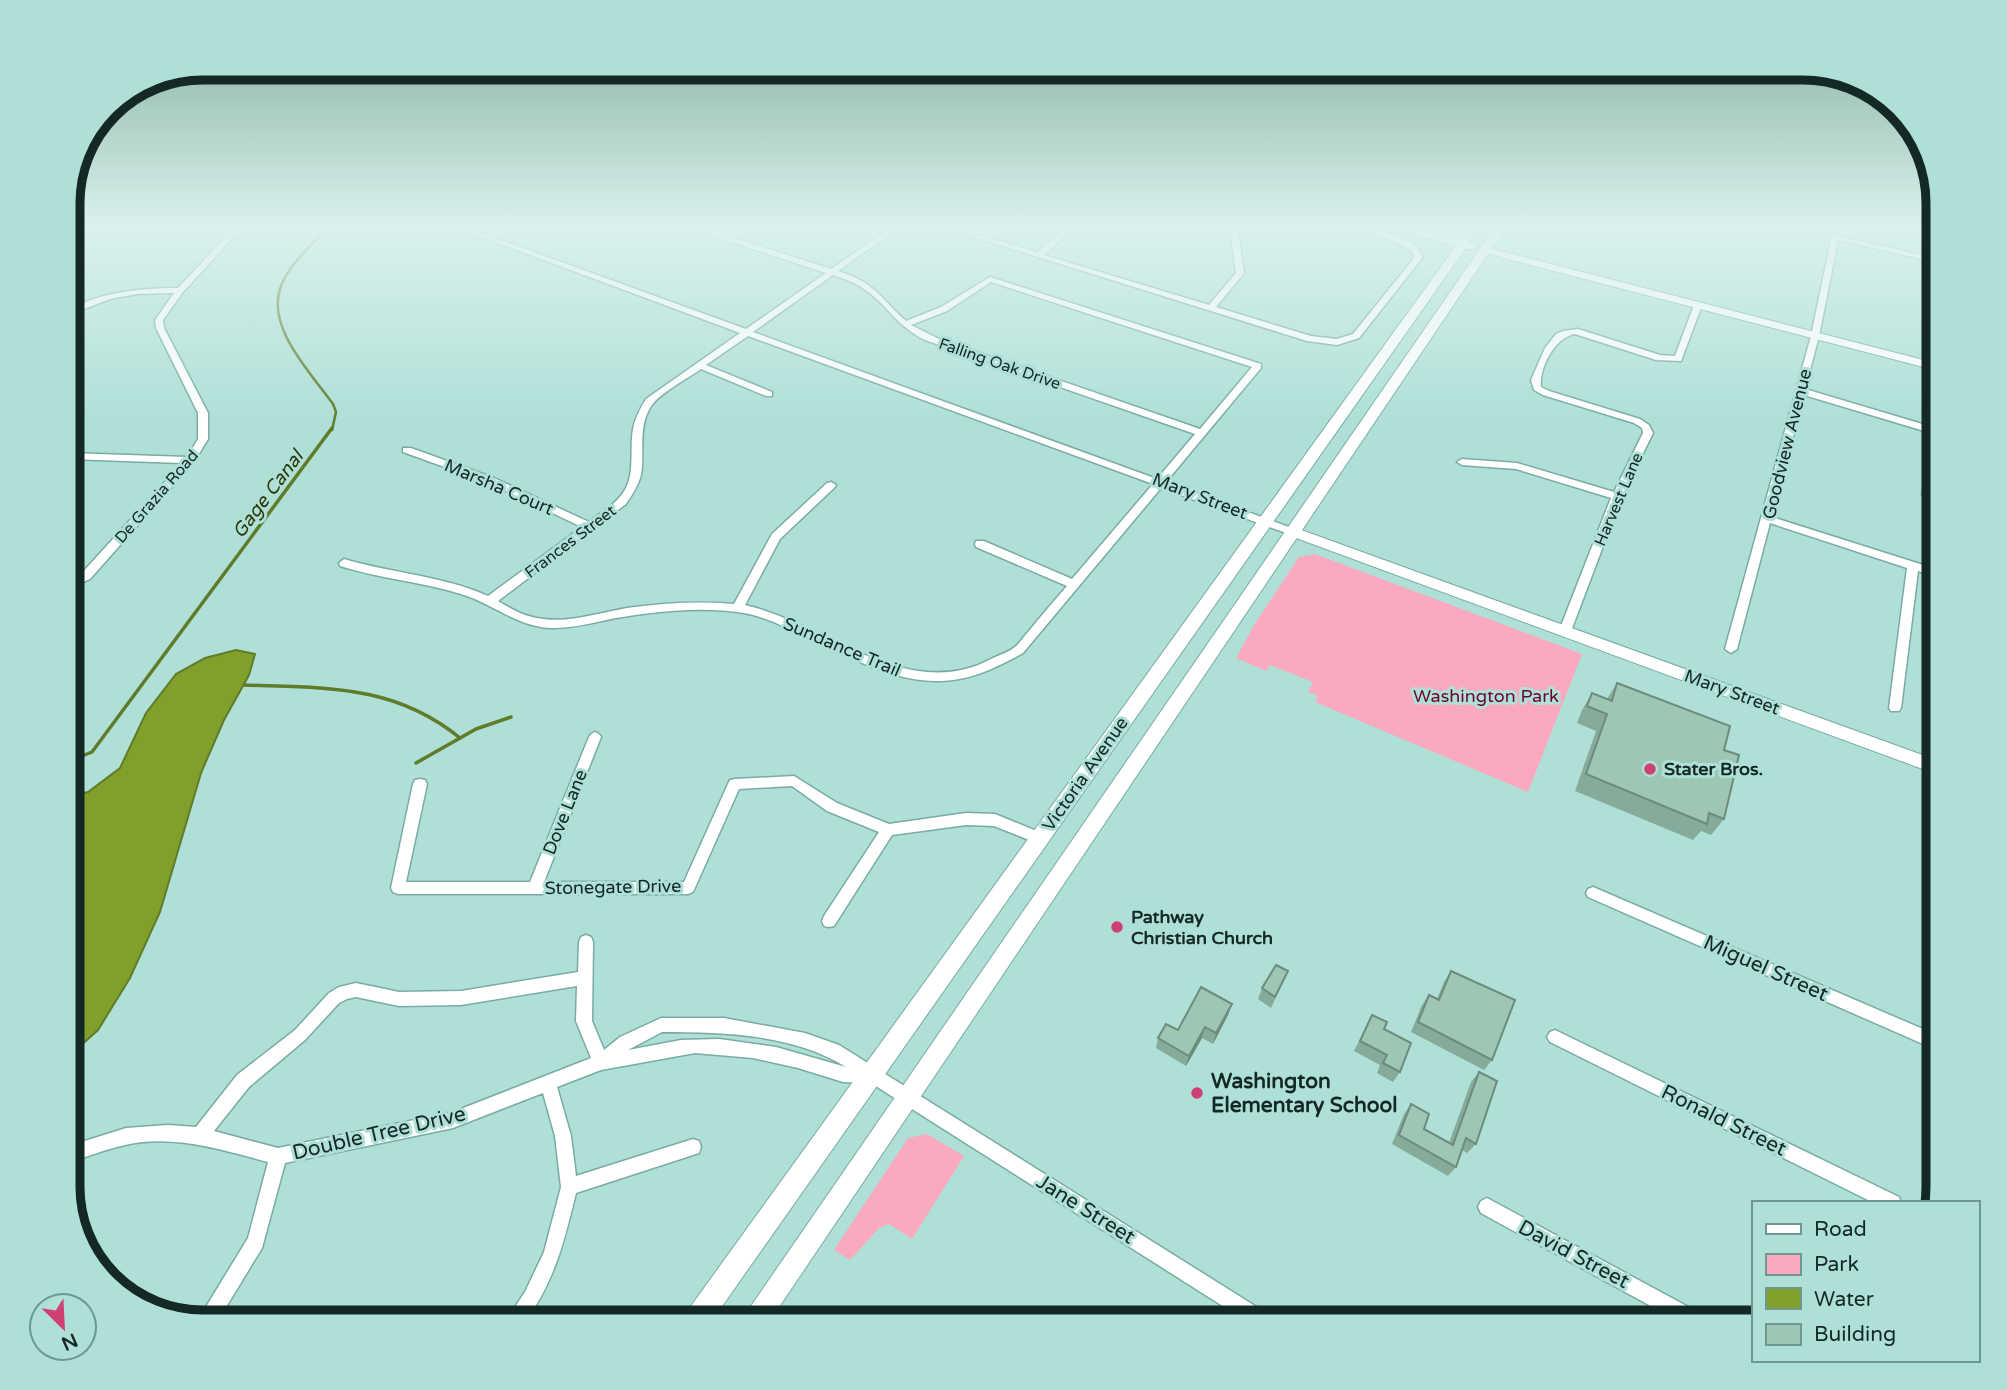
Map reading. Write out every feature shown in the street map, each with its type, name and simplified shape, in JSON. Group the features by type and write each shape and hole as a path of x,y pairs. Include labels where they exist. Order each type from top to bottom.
{"main road":[{"name":"Victoria Avenue","path":"704,1310 1428,292"},
{"name":"Victoria Avenue","path":"761,1310 1456,292"}],"street":[{"path":"81,307 105,298 133,292"},
{"name":"De Grazia Road","path":"81,578 190,460 203,439 203,414 160,328 159,320 179,292"},
{"name":"Mary Street","path":"639,292 1162,481 1926,763"},
{"name":"Frances Street","path":"491,600 632,491 636,477 639,414 649,401 804,292"},
{"name":"Falling Oak Drive","path":"875,292 905,324 934,340 1202,433"},
{"name":"Sundance Trail","path":"905,324 944,309 970,292"},
{"name":"Sundance Trail","path":"344,563 375,575 465,591 540,623 688,606 738,608 779,620 892,671 913,677 947,677 996,665 1019,650 1258,366 1030,292"},
{"path":"1162,292 1310,339 1337,342 1356,336 1391,292"},
{"path":"1212,307 1224,292"},
{"path":"1647,292 1926,365"},
{"name":"Goodview Avenue","path":"1731,649 1768,519 1824,292"},
{"name":"Harvest Lane","path":"1565,631 1617,496 1648,433 1646,427 1637,421 1546,393 1537,387 1536,380 1555,337 1562,332 1575,331 1659,358 1678,359 1698,305"},
{"path":"699,365 769,394"},
{"path":"1801,391 1926,428"},
{"name":"Marsha Court","path":"407,450 490,480 589,526"},
{"path":"81,456 190,460"},
{"path":"1462,462 1517,466 1617,496"},
{"path":"738,608 776,537 831,485"},
{"path":"1768,519 1926,570"},
{"path":"979,544 1075,585"},
{"path":"1895,708 1913,566"},
{"name":"Dove Lane","path":"535,888 595,737"},
{"name":"Stonegate Drive","path":"398,888 688,888 736,784 794,781 832,807 888,830"},
{"path":"398,888 420,784"},
{"path":"829,921 888,830 966,819 995,820 1039,838"},
{"name":"Miguel Street","path":"1593,893 1926,1038"},
{"path":"586,942 584,1021 601,1062"},
{"path":"200,1136 243,1081 300,1035 344,992 356,990 399,999 439,999 584,978"},
{"name":"Double Tree Drive","path":"81,1150 126,1136 168,1133 200,1136 278,1156 453,1120 601,1062 626,1042 661,1025 724,1025 804,1040 833,1050 907,1096"},
{"name":"Ronald Street","path":"1555,1037 1889,1201"},
{"name":"Double Tree Drive","path":"601,1062 630,1059 685,1046 709,1046 795,1059 846,1076 871,1075"},
{"path":"522,1310 552,1254 569,1186 563,1136 548,1084"},
{"name":"Jane Street","path":"907,1096 1246,1310"},
{"path":"569,1186 693,1147"},
{"path":"216,1310 256,1242 278,1156"},
{"name":"David Street","path":"1487,1207 1677,1310"}],"green space":[{"name":"Washington Park","path":"1315,554 1582,654 1528,792 1315,702 1318,696 1308,692 1313,682 1270,665 1266,671 1236,658 1254,625 1299,557"},
{"path":"927,1134 964,1156 912,1239 889,1224 879,1228 850,1260 834,1250 908,1138"}],"water":[{"path":"236,650 255,654 249,675 224,720 201,773 160,912 130,978 98,1030 81,1045 81,793 88,792 120,768 146,713 176,674 205,658"}],"building":[{"name":"Stater Bros.","path":"1617,683 1730,726 1724,750 1739,755 1724,819 1709,813 1707,824 1586,774 1607,714 1587,706 1592,693 1612,701"},
{"path":"1276,965 1288,971 1275,997 1262,988"},
{"path":"1451,971 1515,1000 1492,1060 1418,1022 1429,995 1439,1000"},
{"path":"1201,987 1232,1004 1216,1033 1205,1027 1189,1056 1158,1038 1166,1024 1178,1030"},
{"path":"1372,1015 1387,1022 1384,1029 1411,1043 1400,1072 1383,1063 1387,1055 1360,1041"},
{"path":"1479,1072 1497,1081 1476,1144 1466,1138 1456,1167 1399,1135 1411,1104 1429,1114 1424,1129 1453,1145"}],"waterway":[{"name":"Gage Canal","path":"280,292 279,317 285,333 303,364 333,404 336,412 332,430"},
{"name":"Gage Canal","path":"81,756 92,752 332,428"},
{"path":"244,685 331,689 384,698 435,720 460,738"},
{"path":"416,763 476,729 511,717"}],"place":[{"name":"Stater Bros.","path":"1650,769"},
{"name":"Pathway Christian Church","path":"1117,927"},
{"name":"Washington Elementary School","path":"1197,1093"}]}
